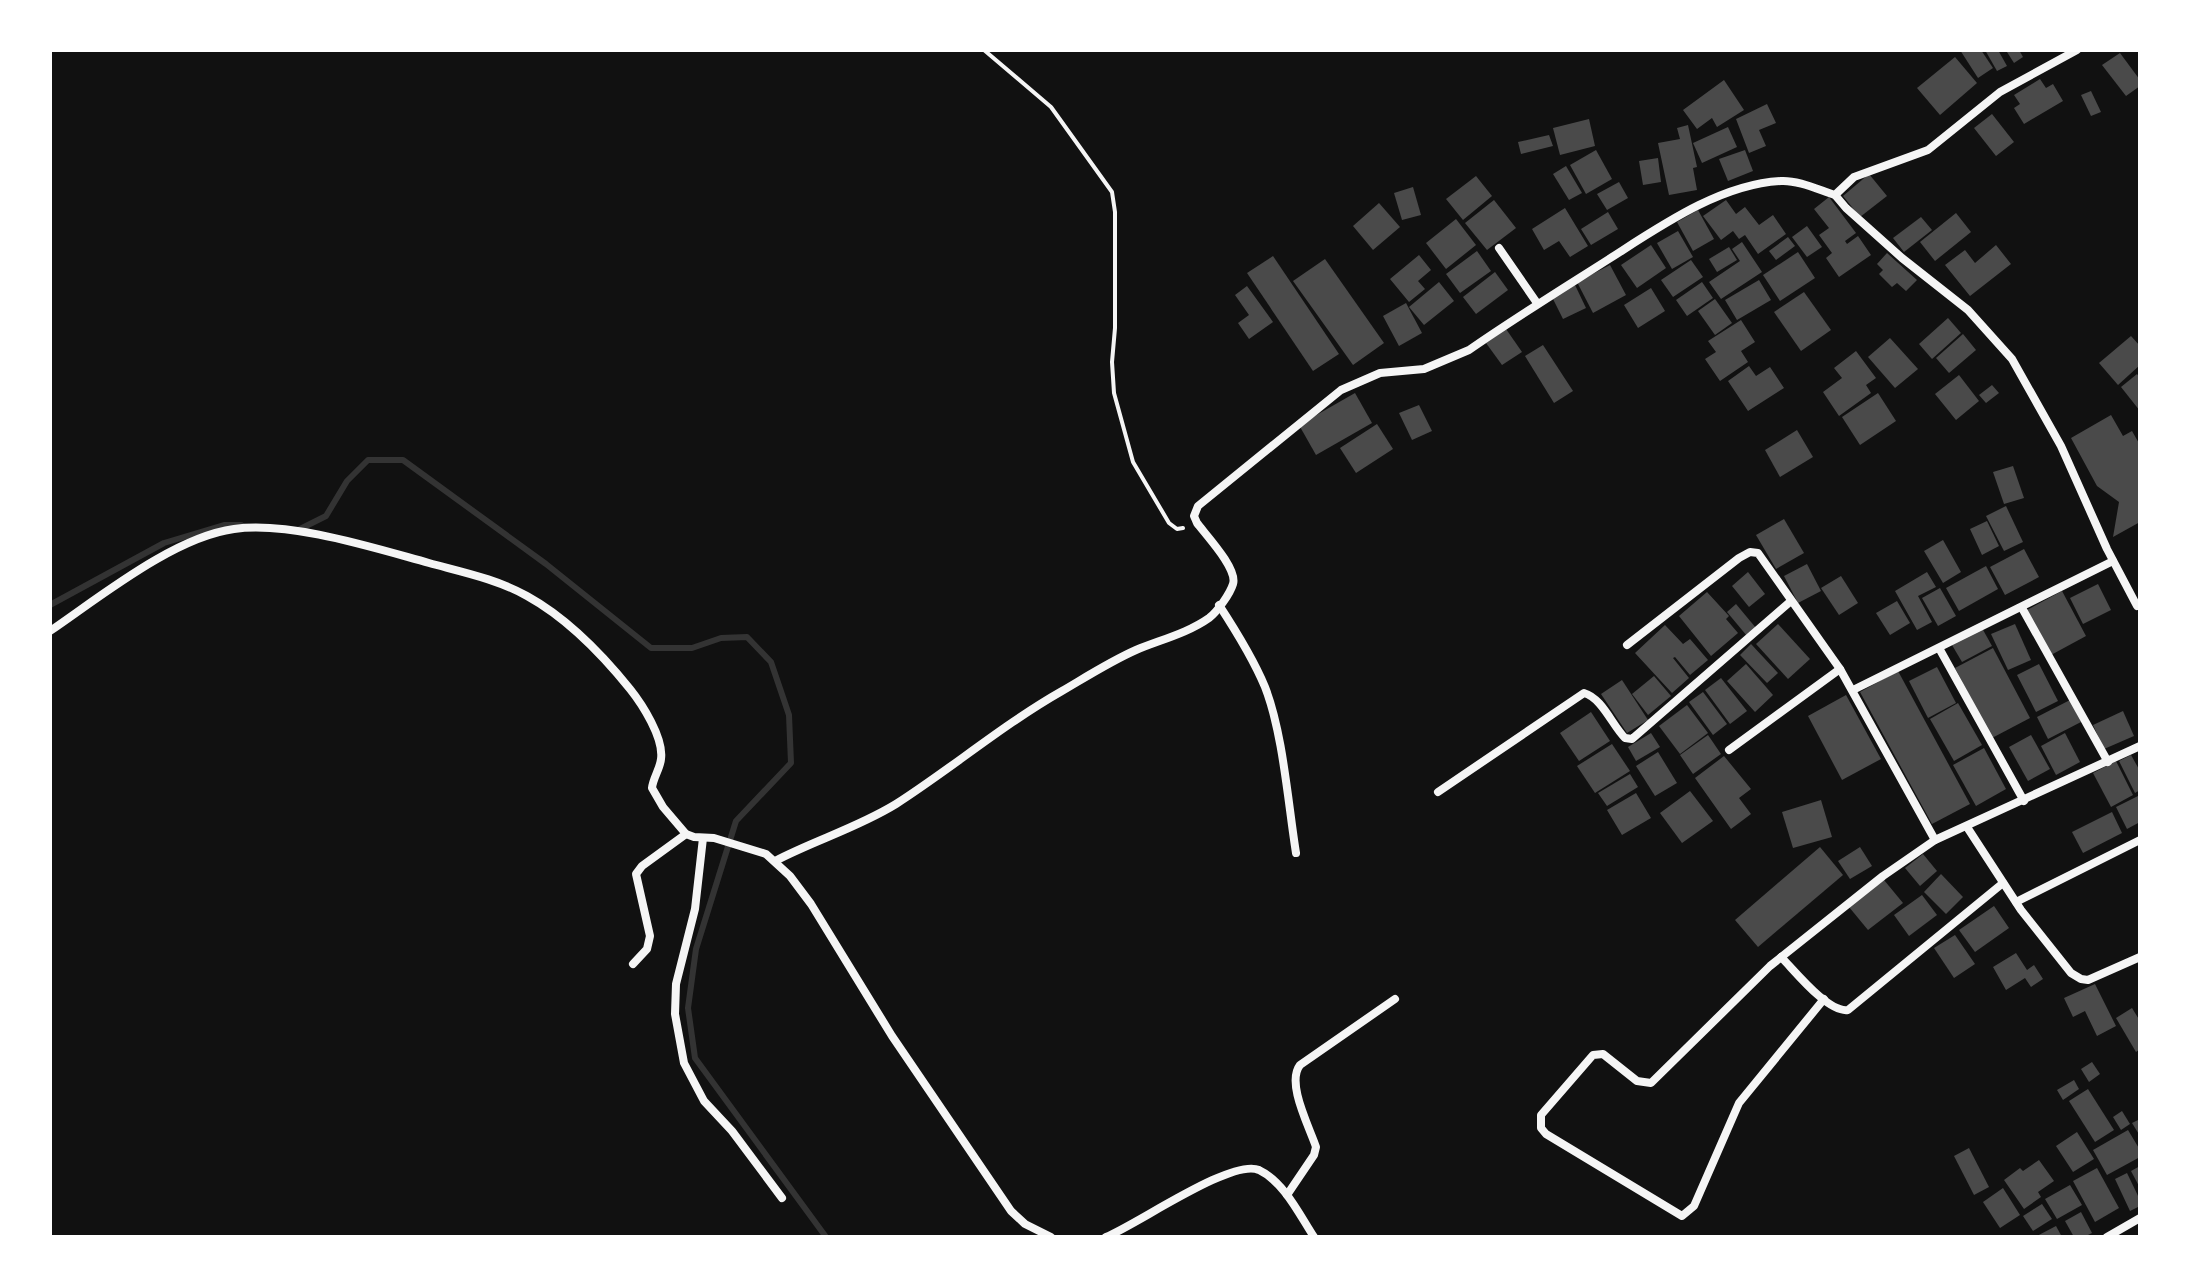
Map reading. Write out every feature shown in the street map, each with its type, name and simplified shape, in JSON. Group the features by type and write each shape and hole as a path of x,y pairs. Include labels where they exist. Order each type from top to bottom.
{"street":[{"path":"1835,195 1854,177 1928,150 2000,92 2075,50"},
{"path":"775,861 894,805 1060,692 1134,651 1206,621 1234,583 1234,577 1231,567 1194,516 1202,501 1341,390 1380,373 1424,369 1444,363 1682,213 1756,184 1785,181 1835,195 1902,258 1968,310 2012,359 2061,446 2137,606"},
{"path":"1499,248 1537,303"},
{"path":"50,631 163,557 190,542 234,528 297,531 376,548 512,588 543,606 594,648 623,681 648,717 662,759 652,782 653,792 676,825 686,834 714,838 757,851 775,861 811,904 870,1002 1011,1211 1025,1224 1051,1237"},
{"path":"1627,645 1750,552 1758,553 1853,690 1935,840"},
{"path":"1853,690 2113,561"},
{"path":"1438,792 1584,693 1597,701 1625,738 1632,739 1791,601"},
{"path":"1219,605 1265,688 1277,729 1296,853"},
{"path":"2022,608 2108,762"},
{"path":"1939,648 2024,801"},
{"path":"1729,750 1840,669"},
{"path":"1824,999 1739,1103 1694,1206 1682,1216 1546,1134 1541,1128 1541,1115 1593,1055 1603,1054 1637,1081 1651,1083 1781,957 1883,876 1935,840 2140,746"},
{"path":"1967,827 2016,902 2071,973 2088,980 2140,957"},
{"path":"633,964 647,949 650,936 636,874 686,834"},
{"path":"703,838 695,909 676,984 675,1014 684,1063 704,1101 732,1131 782,1198"},
{"path":"2016,902 2140,840"},
{"path":"1781,957 1824,999 1842,1011 1853,1007 2003,883"},
{"path":"1287,1195 1314,1155 1316,1147 1295,1085 1295,1071 1395,999"},
{"path":"1106,1237 1128,1228 1209,1181 1244,1167 1262,1171 1287,1195 1314,1237"},
{"path":"2107,1237 2140,1218"}],"path":[{"path":"984,50 1051,107 1112,192 1115,212 1114,393 1133,462 1169,523 1177,529 1197,523"}],"building":[{"path":"1960,50 1981,50 1993,68 1978,78"},
{"path":"1985,50 1998,50 2007,66 1997,71"},
{"path":"2019,50 2023,57 2014,63 2007,52"},
{"path":"2120,53 2140,80 2140,86 2126,96 2102,65"},
{"path":"1955,57 1977,83 1940,115 1917,88"},
{"path":"2040,79 2046,88 2053,84 2063,101 2024,124 2014,108 2020,104 2014,95"},
{"path":"1724,80 1744,110 1717,127 1712,118 1697,129 1683,110"},
{"path":"2091,91 2101,112 2091,116 2081,95"},
{"path":"1767,104 1776,123 1759,130 1766,146 1749,153 1736,119"},
{"path":"1992,114 2014,142 1996,156 1974,128"},
{"path":"1589,119 1595,146 1560,155 1553,128"},
{"path":"1688,125 1697,167 1693,168 1697,190 1669,195 1658,143 1680,139 1677,128"},
{"path":"1728,127 1737,147 1702,163 1693,143"},
{"path":"1549,135 1553,146 1521,154 1518,142"},
{"path":"1596,150 1612,179 1586,194 1570,165"},
{"path":"1745,150 1753,171 1728,181 1719,159"},
{"path":"1658,158 1661,182 1643,185 1639,161"},
{"path":"1566,166 1582,193 1569,200 1553,174"},
{"path":"1869,174 1887,196 1860,217 1843,196"},
{"path":"1476,176 1492,196 1463,220 1446,199"},
{"path":"1619,182 1628,198 1607,210 1597,194"},
{"path":"1413,187 1421,215 1402,220 1394,193"},
{"path":"1829,197 1856,233 1845,241 1847,244 1858,236 1871,255 1839,277 1826,258 1832,253 1819,235 1829,228 1814,209"},
{"path":"1494,200 1516,228 1487,250 1465,223"},
{"path":"1726,200 1736,214 1745,207 1759,225 1773,215 1786,234 1758,254 1745,235 1739,239 1733,231 1721,240 1703,216"},
{"path":"1379,203 1400,227 1373,250 1353,226"},
{"path":"1565,208 1588,246 1570,257 1559,241 1544,250 1532,229"},
{"path":"1698,210 1714,239 1693,251 1677,222"},
{"path":"1608,212 1618,229 1591,245 1581,229"},
{"path":"1956,213 1971,232 1935,261 1920,242"},
{"path":"1921,217 1932,230 1904,252 1893,238"},
{"path":"1456,219 1476,245 1446,269 1426,243"},
{"path":"1807,226 1822,247 1807,257 1792,237"},
{"path":"1678,231 1693,257 1672,269 1657,243"},
{"path":"1788,237 1795,246 1776,260 1769,251"},
{"path":"1742,242 1762,272 1721,299 1709,282 1740,261 1732,249"},
{"path":"1651,245 1666,268 1637,288 1621,265"},
{"path":"1996,245 2011,264 1970,296 1945,265 1965,250 1975,263"},
{"path":"1729,247 1737,260 1717,272 1709,259"},
{"path":"1477,251 1491,271 1460,293 1446,274"},
{"path":"1798,252 1815,278 1780,301 1763,275"},
{"path":"1887,253 1917,280 1906,291 1897,283 1892,287 1879,274 1883,270 1877,264"},
{"path":"1419,255 1431,270 1418,281 1425,289 1409,302 1390,279"},
{"path":"1273,256 1339,354 1313,371 1247,273"},
{"path":"1325,259 1384,343 1353,365 1293,281"},
{"path":"1691,260 1703,277 1673,297 1661,280"},
{"path":"1610,265 1626,295 1593,313 1577,282"},
{"path":"1495,272 1508,290 1476,314 1463,297"},
{"path":"1759,280 1771,300 1737,320 1725,300"},
{"path":"1439,282 1454,301 1424,325 1409,307"},
{"path":"1702,282 1713,298 1687,316 1676,300"},
{"path":"1575,285 1586,308 1563,319 1552,297"},
{"path":"1247,286 1273,322 1249,339 1238,323 1249,315 1235,295"},
{"path":"1651,288 1665,311 1638,328 1624,305"},
{"path":"1804,292 1831,330 1801,351 1774,312"},
{"path":"1715,299 1732,323 1715,335 1698,311"},
{"path":"1406,303 1422,333 1399,346 1383,316"},
{"path":"1948,318 1961,333 1932,359 1919,344"},
{"path":"1741,320 1755,342 1741,351 1748,362 1720,381 1705,359 1716,352 1708,341"},
{"path":"1506,329 1522,352 1502,365 1486,343"},
{"path":"1963,334 1976,350 1949,373 1936,358"},
{"path":"2131,336 2140,346 2140,365 2118,385 2099,363"},
{"path":"1890,338 1918,369 1895,388 1868,357"},
{"path":"1543,345 1573,391 1554,403 1525,356"},
{"path":"1856,351 1876,378 1866,385 1871,393 1839,416 1823,392 1842,378 1834,368"},
{"path":"1749,366 1756,376 1770,367 1784,388 1748,411 1728,381"},
{"path":"2137,374 2140,378 2140,411 2121,387"},
{"path":"1959,375 1979,401 1956,420 1935,394"},
{"path":"1992,385 1999,393 1986,403 1979,395"},
{"path":"1355,393 1372,423 1316,455 1299,425"},
{"path":"1878,393 1896,421 1860,445 1842,417"},
{"path":"1419,405 1432,431 1412,440 1399,413"},
{"path":"2111,415 2123,436 2132,431 2140,445 2140,522 2113,537 2119,502 2097,486 2071,438"},
{"path":"1377,424 1393,449 1356,473 1340,448"},
{"path":"1797,430 1813,457 1780,477 1765,450"},
{"path":"2013,466 2024,498 2004,504 1993,472"},
{"path":"2006,506 2023,542 2004,551 1986,516"},
{"path":"1784,519 1804,553 1776,569 1756,535"},
{"path":"1987,521 1999,546 1982,555 1970,529"},
{"path":"1943,540 1961,572 1943,583 1924,551"},
{"path":"2024,549 2039,577 2005,595 1990,567"},
{"path":"1807,564 1821,591 1798,603 1784,576"},
{"path":"1986,566 1998,589 1959,611 1946,588"},
{"path":"1748,572 1765,594 1749,607 1732,586"},
{"path":"1927,572 1936,587 1918,596 1932,622 1917,630 1895,591"},
{"path":"1841,576 1858,603 1839,615 1821,588"},
{"path":"2098,584 2111,610 2083,624 2070,598"},
{"path":"1940,588 1956,616 1938,626 1922,598"},
{"path":"2062,591 2086,636 2051,655 2027,610"},
{"path":"1707,592 1729,616 1726,619 1738,633 1711,656 1679,616"},
{"path":"1897,601 1910,623 1890,635 1876,613"},
{"path":"1736,604 1756,628 1747,636 1727,612"},
{"path":"1778,624 1810,659 1788,679 1756,644"},
{"path":"2015,624 2031,660 2008,670 1991,634"},
{"path":"1665,625 1683,644 1690,639 1708,660 1690,675 1673,658 1689,678 1672,693 1635,653"},
{"path":"1982,628 1992,646 1962,662 1952,645"},
{"path":"1751,644 1778,673 1767,683 1740,655"},
{"path":"1993,648 2030,718 1992,738 1955,668"},
{"path":"1746,664 1773,695 1755,712 1727,681"},
{"path":"2039,664 2058,701 2036,712 2017,675"},
{"path":"1937,667 1956,703 1928,718 1909,681"},
{"path":"1898,671 1970,804 1932,824 1860,692"},
{"path":"1654,676 1671,696 1648,715 1632,694"},
{"path":"1721,678 1747,711 1730,724 1705,690"},
{"path":"1622,680 1648,720 1627,733 1601,694"},
{"path":"1703,692 1727,724 1713,735 1689,702"},
{"path":"1846,695 1881,759 1842,780 1808,716"},
{"path":"2070,700 2081,722 2048,739 2037,717"},
{"path":"1958,703 1982,745 1954,761 1930,719"},
{"path":"1687,705 1708,733 1680,754 1659,726"},
{"path":"2123,711 2134,736 2104,749 2093,725"},
{"path":"1591,712 1610,741 1579,761 1560,733"},
{"path":"1651,733 1660,747 1636,761 1628,747"},
{"path":"2065,733 2080,762 2056,775 2041,746"},
{"path":"1708,735 1721,754 1693,774 1680,755"},
{"path":"2031,735 2050,769 2028,781 2009,747"},
{"path":"1612,744 1630,771 1595,793 1577,766"},
{"path":"1984,748 2006,789 1976,806 1953,765"},
{"path":"1658,752 1677,783 1655,796 1636,766"},
{"path":"2131,755 2140,771 2140,790 2135,793 2119,761"},
{"path":"1724,756 1751,789 1739,798 1751,814 1731,829 1695,778"},
{"path":"2116,761 2133,795 2111,807 2093,773"},
{"path":"1630,774 1638,787 1607,806 1598,793"},
{"path":"1690,791 1713,821 1682,843 1660,813"},
{"path":"1636,793 1651,818 1622,835 1607,810"},
{"path":"2140,795 2140,822 2127,829 2116,807"},
{"path":"1821,800 1832,837 1793,848 1782,812"},
{"path":"2112,812 2122,833 2083,853 2072,832"},
{"path":"1820,847 1843,875 1758,947 1735,920"},
{"path":"1860,847 1872,866 1850,879 1838,861"},
{"path":"1923,854 1937,871 1920,886 1905,868"},
{"path":"1941,874 1963,897 1946,914 1924,892"},
{"path":"1884,880 1903,903 1868,930 1849,907"},
{"path":"1922,895 1937,915 1909,936 1894,915"},
{"path":"1994,906 2009,928 1975,952 1959,930"},
{"path":"1955,935 1975,964 1954,978 1934,948"},
{"path":"2016,953 2027,970 2034,965 2043,979 2031,987 2025,978 2006,990 1993,967"},
{"path":"2095,984 2116,1026 2097,1036 2085,1011 2073,1017 2064,998"},
{"path":"2132,1008 2140,1021 2140,1049 2136,1052 2116,1018"},
{"path":"2092,1062 2100,1074 2089,1082 2081,1069"},
{"path":"2074,1080 2079,1089 2063,1100 2057,1090"},
{"path":"2088,1089 2114,1130 2095,1142 2069,1101"},
{"path":"2122,1111 2130,1124 2121,1130 2113,1117"},
{"path":"2140,1119 2140,1136 2132,1123"},
{"path":"2128,1130 2140,1150 2140,1157 2107,1175 2093,1150"},
{"path":"2077,1132 2094,1159 2073,1172 2056,1146"},
{"path":"1969,1148 1989,1187 1974,1195 1954,1156"},
{"path":"2039,1160 2054,1181 2038,1192 2041,1197 2024,1209 2004,1180 2020,1168 2023,1171"},
{"path":"2140,1166 2140,1188 2131,1171"},
{"path":"2097,1168 2119,1208 2095,1222 2073,1181"},
{"path":"2127,1173 2140,1200 2140,1206 2130,1211 2115,1179"},
{"path":"2070,1185 2082,1205 2057,1219 2045,1199"},
{"path":"2003,1188 2020,1215 2000,1228 1983,1202"},
{"path":"2042,1204 2052,1219 2033,1231 2023,1216"},
{"path":"2081,1212 2092,1233 2074,1237 2065,1221"},
{"path":"2056,1226 2062,1237 2035,1237"}],"waterway":[{"path":"300,529 326,516 347,481 368,460 403,460 546,564 651,648 692,648 721,638 747,637 771,662 789,715 791,763 736,821 696,949 688,1008 695,1058 826,1237"},
{"path":"50,605 164,543 224,525 241,525"}]}
